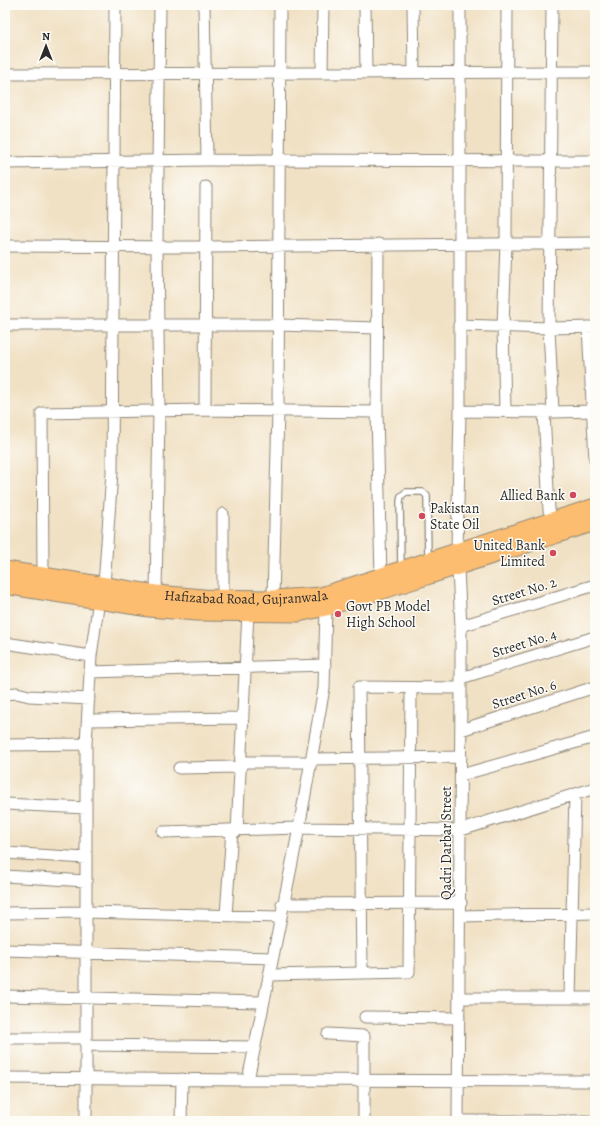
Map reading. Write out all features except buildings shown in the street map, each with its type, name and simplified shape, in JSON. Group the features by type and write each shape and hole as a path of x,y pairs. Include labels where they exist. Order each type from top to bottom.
{"main road":[{"name":"Hafizabad Road, Gujranwala","path":"5,570 43,575 102,592 273,600 321,596 428,562 457,559 553,520 595,507"},
{"path":"5,585 102,592 148,608 196,612 298,613 326,607 457,559 595,522"}],"street":[{"path":"86,1121 86,744 91,656 102,592 112,473 115,5"},
{"path":"156,594 159,412 157,246 160,161 160,5"},
{"path":"204,5 206,160"},
{"path":"273,600 278,411 280,5"},
{"path":"322,5 322,72"},
{"path":"365,5 366,72"},
{"path":"413,5 414,72"},
{"name":"Qadri Darbar Street","path":"458,1121 461,916 461,626 457,559 460,410 460,5"},
{"path":"505,410 504,326 506,244 507,5"},
{"path":"552,5 552,161 548,412 550,510 553,520"},
{"path":"5,74 595,72"},
{"path":"5,163 206,160 595,161"},
{"path":"205,410 206,187"},
{"path":"5,246 205,247 378,244 595,243"},
{"path":"378,244 377,412 381,577"},
{"path":"5,325 278,325 377,328"},
{"path":"459,325 550,328 591,327 595,459"},
{"path":"43,575 42,413 112,413 205,410 377,412"},
{"path":"460,410 548,412 593,411"},
{"path":"222,514 223,598"},
{"name":"Street No. 2","path":"461,626 595,584"},
{"path":"248,1080 282,904 312,761 324,688 326,607"},
{"path":"226,915 241,764 248,613"},
{"name":"Street No. 4","path":"361,759 359,687 411,689 461,683 595,637"},
{"path":"5,643 91,656"},
{"path":"90,672 325,666"},
{"name":"Street No. 6","path":"461,730 595,688"},
{"path":"269,975 409,972 411,904 411,689"},
{"path":"5,694 17,693 30,696 89,699"},
{"path":"88,720 243,718"},
{"path":"461,775 595,737"},
{"path":"5,744 86,744"},
{"path":"179,768 411,756 461,756"},
{"path":"361,759 362,973"},
{"path":"163,832 299,828 461,830 595,788"},
{"path":"570,998 575,794"},
{"path":"5,804 86,808"},
{"path":"5,853 86,858"},
{"path":"5,876 86,881"},
{"path":"282,904 461,903"},
{"path":"5,913 86,912 280,917"},
{"path":"461,916 572,912 595,913"},
{"path":"5,950 272,958"},
{"path":"5,996 263,1002"},
{"path":"459,998 595,998"},
{"path":"365,1018 459,1018"},
{"path":"328,1034 364,1036 364,1121"},
{"path":"5,1038 255,1047"},
{"path":"5,1078 595,1080"},
{"path":"181,1121 182,1079"},
{"path":"458,1121 595,1121"}],"lane":[{"path":"401,570 400,502 401,496 406,492 423,492 427,496 428,562"}],"place":[{"name":"Allied Bank","path":"573,495"},
{"name":"Pakistan State Oil","path":"422,516"},
{"name":"United Bank Limited","path":"553,553"},
{"name":"Govt PB Model High School","path":"338,614"}]}
